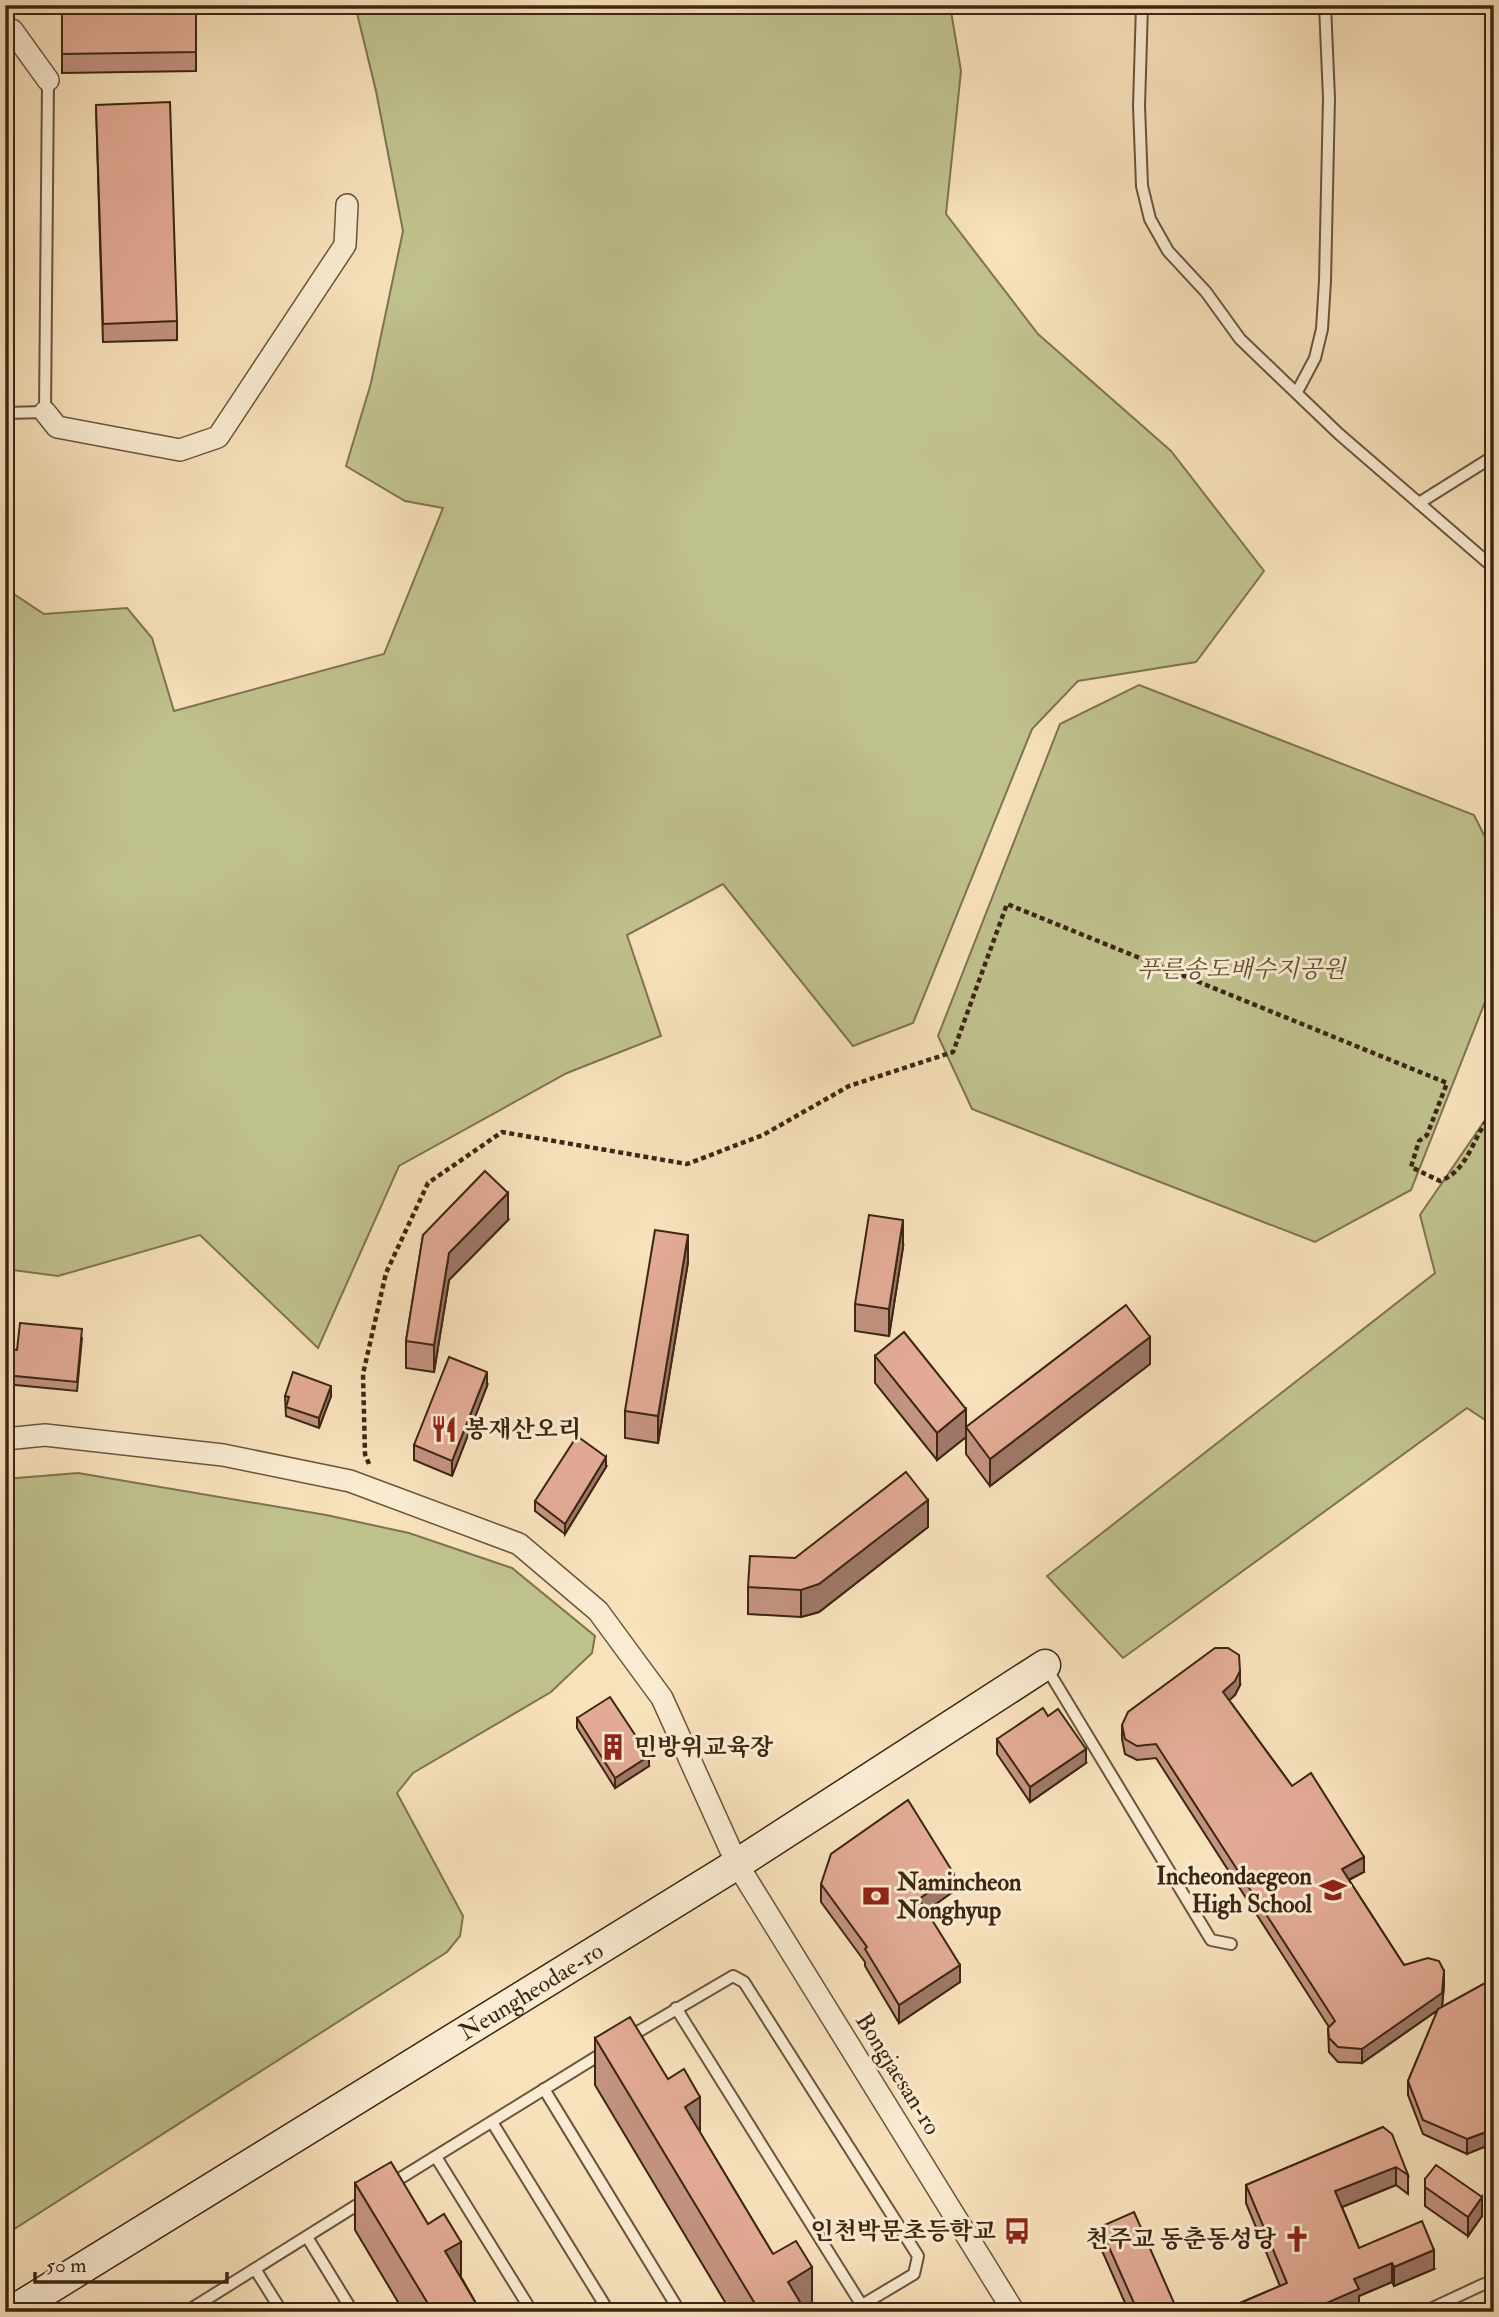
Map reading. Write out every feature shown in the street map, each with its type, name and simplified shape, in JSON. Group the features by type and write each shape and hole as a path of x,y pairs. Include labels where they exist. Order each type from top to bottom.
{"main road":[{"name":"Neungheodae-ro","path":"11,2312 737,1864 1045,1665"}],"street":[{"path":"5,28 12,30 48,80"},
{"path":"45,412 57,427 180,450 218,438 345,245 347,205"},
{"name":"Bongjaesan-ro","path":"5,1439 46,1435 223,1455 350,1481 520,1544 598,1611 662,1698 737,1864 1012,2311"}],"lane":[{"path":"1142,5 1139,106 1142,186 1150,219 1168,251 1206,292 1240,339 1339,434 1494,568"},
{"path":"1297,392 1315,358 1322,329 1329,98 1325,5"},
{"path":"5,413 45,412 48,80"},
{"path":"1419,503 1494,456"},
{"path":"1045,1665 1211,1940 1231,1944"},
{"path":"186,2312 204,2307 255,2269 676,2008 733,1976 744,1982 918,2256 914,2274 864,2308 676,2008"},
{"path":"544,2089 680,2312"},
{"path":"492,2122 609,2312"},
{"path":"436,2157 532,2312"},
{"path":"307,2237 353,2312"},
{"path":"255,2269 282,2312"},
{"path":"1424,2312 1484,2284"}],"path":[{"path":"374,1474 365,1454 363,1374 386,1273 428,1183 502,1132 687,1164 763,1135 849,1086 953,1052 1007,904 1447,1083 1427,1135 1419,1141 1412,1167 1440,1181 1450,1177 1465,1159 1494,1114"}],"green space":[{"path":"355,5 950,5 961,71 946,214 1038,334 1171,451 1264,571 1196,662 1078,681 1032,729 913,1023 853,1046 723,884 627,935 661,1036 567,1073 399,1166 318,1348 200,1235 58,1276 5,1269 5,596 12,593 44,614 127,608 152,638 174,711 384,654 443,508 405,501 346,466 371,383 403,231 376,91"},
{"name":"푸른송도배수지공원","path":"1139,685 1474,815 1494,855 1494,979 1411,1190 1315,1242 972,1109 938,1036 1060,724"},
{"path":"1494,1107 1494,1426 1467,1408 1123,1658 1047,1576 1435,1273 1420,1215"},
{"path":"78,1473 326,1515 409,1533 512,1568 595,1636 592,1653 551,1692 413,1773 397,1793 463,1916 460,1936 447,1952 5,2235 5,1479"}],"building":[{"path":"62,5 196,5 196,52 62,54"},
{"path":"170,102 177,321 103,324 96,105"},
{"path":"485,1171 508,1193 449,1253 434,1345 406,1341 423,1235"},
{"path":"869,1215 903,1220 889,1309 855,1304"},
{"path":"655,1230 688,1235 658,1416 625,1411"},
{"path":"1126,1305 1150,1337 990,1459 966,1427"},
{"path":"20,1323 82,1329 77,1382 5,1375 5,1349 17,1350"},
{"path":"904,1332 966,1409 937,1433 875,1356"},
{"path":"449,1357 487,1372 452,1461 414,1445"},
{"path":"293,1372 331,1386 319,1418 286,1407 289,1397 285,1396"},
{"path":"577,1436 606,1457 565,1524 535,1501"},
{"path":"906,1472 928,1500 819,1584 801,1590 748,1587 750,1556 795,1558"},
{"path":"1215,1648 1228,1648 1239,1655 1240,1671 1235,1681 1223,1692 1292,1786 1311,1773 1364,1857 1342,1869 1404,1965 1428,1958 1439,1961 1444,1971 1442,1993 1362,2049 1338,2047 1329,2038 1328,2028 1335,2021 1156,1744 1137,1746 1125,1739 1122,1725 1128,1712"},
{"name":"민방위교육장","path":"610,1697 649,1756 615,1778 577,1718"},
{"path":"1043,1708 1048,1716 1058,1709 1086,1749 1030,1787 997,1739"},
{"path":"908,1800 954,1874 919,1899 960,1965 899,2005 865,1949 867,1947 821,1884 831,1854"},
{"path":"1487,1982 1494,1984 1494,2129 1467,2139 1423,2120 1408,2081 1438,2009"},
{"path":"630,2017 668,2079 684,2069 700,2097 685,2107 773,2254 796,2241 812,2267 788,2282 806,2312 760,2312 595,2038"},
{"path":"1383,2127 1392,2134 1408,2175 1396,2167 1335,2191 1359,2248 1422,2221 1434,2250 1394,2267 1392,2263 1354,2279 1359,2289 1306,2312 1219,2312 1287,2283 1246,2185"},
{"path":"391,2162 428,2224 444,2214 461,2242 445,2251 481,2312 433,2312 355,2183"},
{"path":"1436,2165 1482,2197 1468,2217 1425,2187 1425,2179"},
{"path":"1134,2212 1178,2312 1138,2312 1100,2227"}],"place":[{"name":"봉재산오리","path":"444,1429"},
{"name":"민방위교육장","path":"613,1747"},
{"name":"Incheondaegeon High School","path":"1333,1890"},
{"name":"Namincheon Nonghyup","path":"876,1896"},
{"name":"인천박문초등학교","path":"1017,2231"},
{"name":"천주교 동춘동성당","path":"1297,2239"}]}
